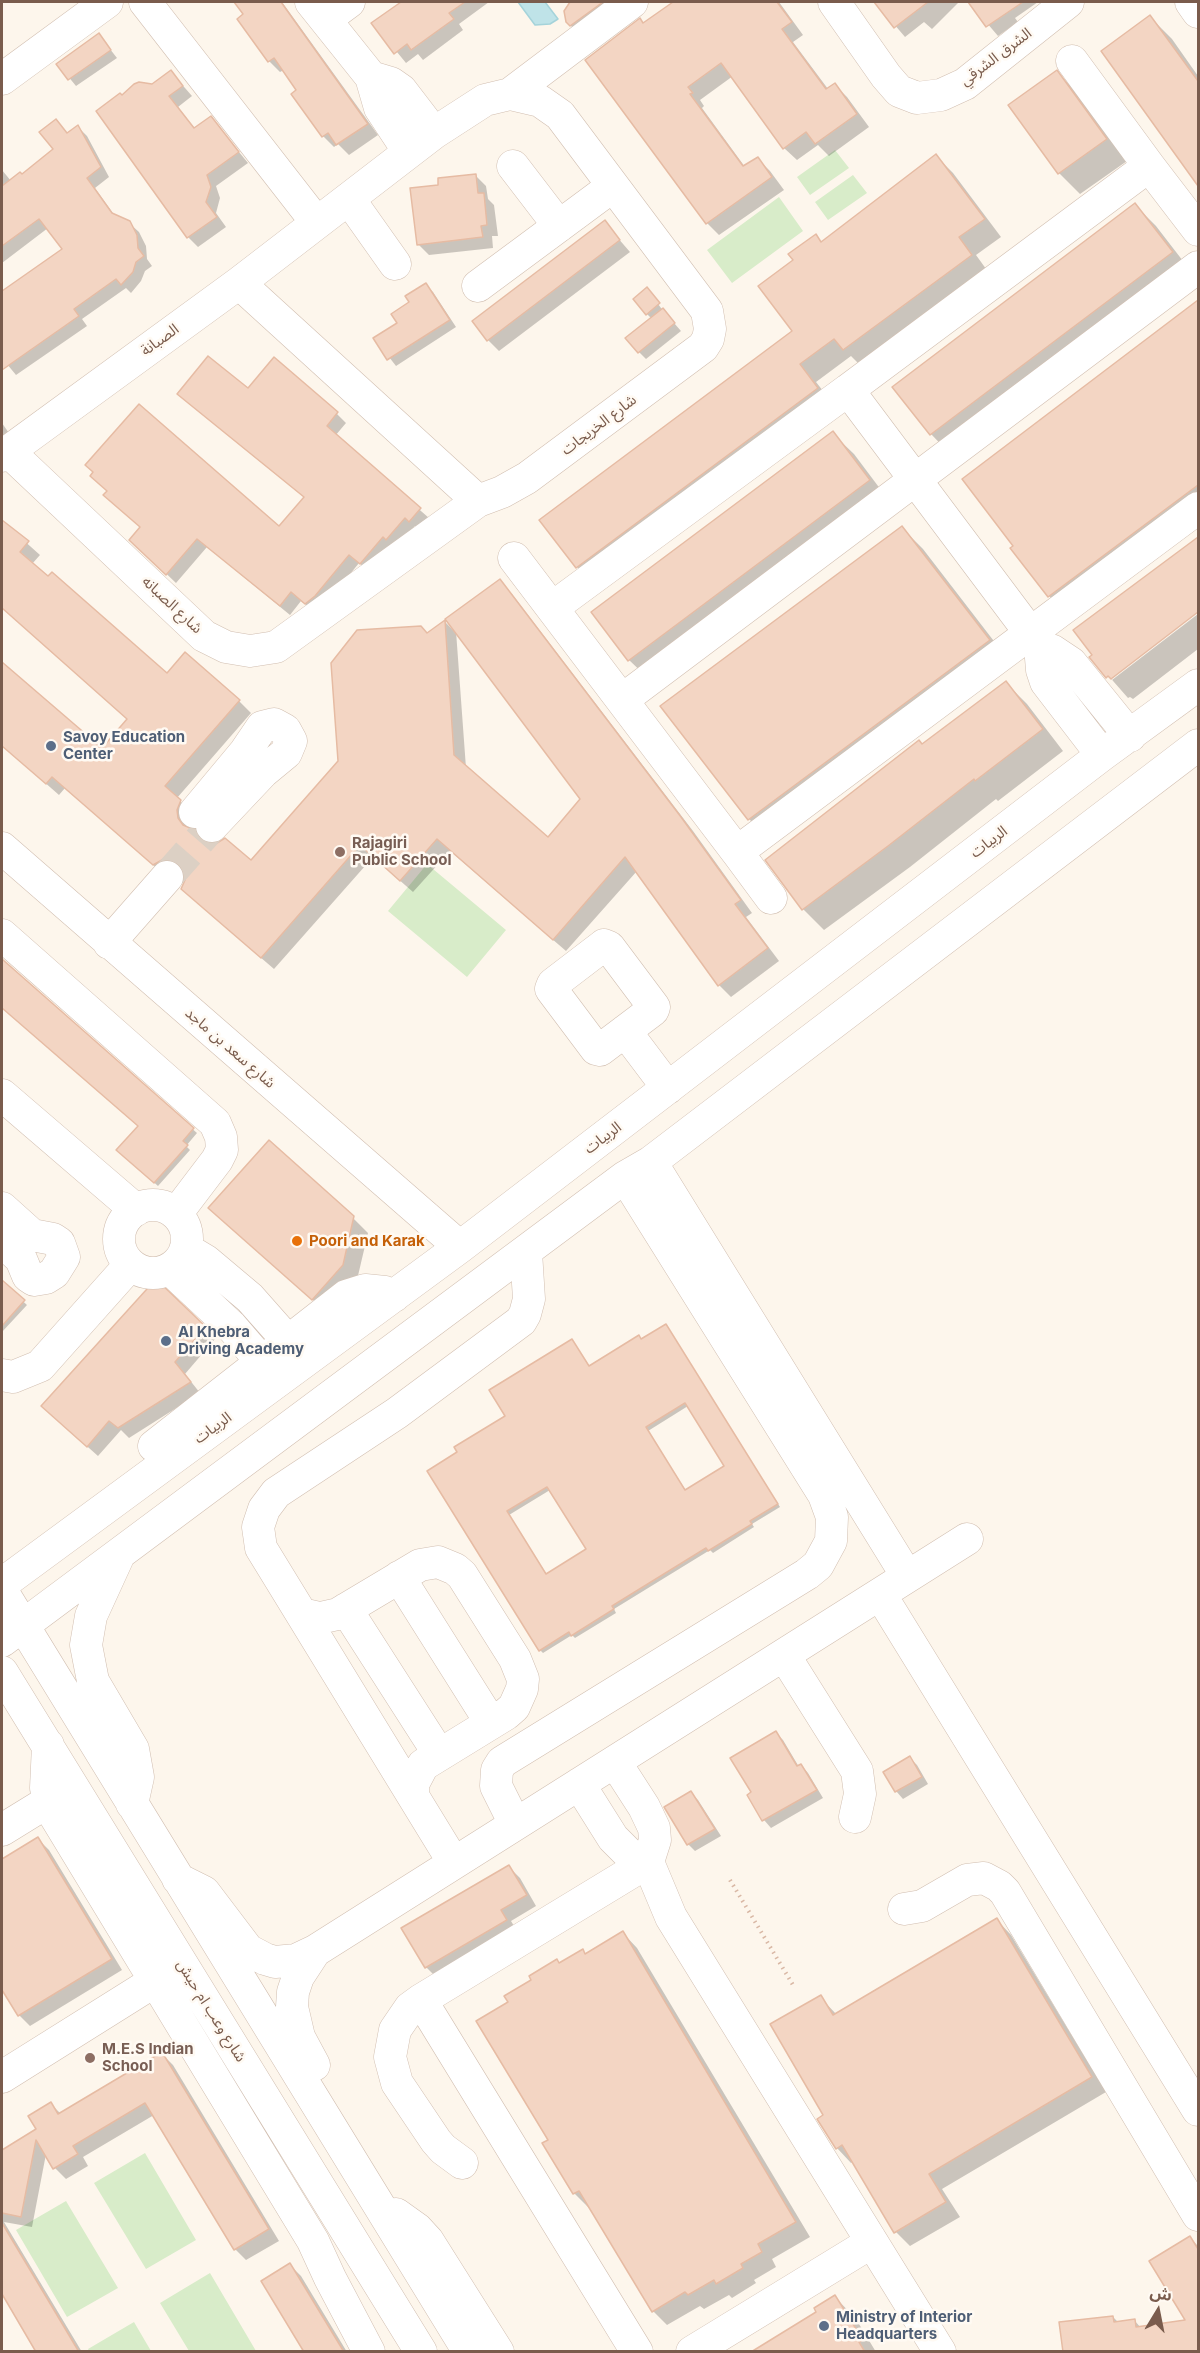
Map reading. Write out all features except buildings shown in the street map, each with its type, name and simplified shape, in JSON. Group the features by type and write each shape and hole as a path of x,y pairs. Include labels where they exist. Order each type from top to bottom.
{"street":[{"path":"2,79 106,2"},
{"path":"145,2 317,223"},
{"path":"510,94 632,2"},
{"name":"الشرق الشرقي","path":"836,2 885,76 899,91 917,98 941,95 965,84 1068,2"},
{"path":"1191,2 1198,12"},
{"path":"329,7 371,77 380,108 409,152"},
{"path":"1072,61 1198,230"},
{"path":"371,77 391,83 401,90 434,133"},
{"name":"الصبانة","path":"5,454 239,283 434,133 485,100 510,94"},
{"name":"شارع الخريجات","path":"478,501 502,492 527,478 703,347 710,329 707,311 560,115 540,101 510,94"},
{"path":"513,166 558,226"},
{"path":"552,608 1149,166"},
{"path":"478,286 613,186"},
{"path":"349,199 395,264"},
{"path":"622,700 1198,267"},
{"path":"239,283 478,501"},
{"path":"848,390 1035,639 1071,663 1130,736"},
{"name":"شارع الصبانه","path":"5,454 204,636 226,647 250,651 276,647 299,633 478,501"},
{"path":"737,852 1035,639 1198,508"},
{"path":"514,558 771,898"},
{"path":"1035,639 1041,670 1046,682 1102,755"},
{"name":"الربيات","path":"2,1584 460,1247 1102,755 1198,685"},
{"path":"12,1634 638,1169 1198,745"},
{"name":"شارع سعد بن ماجد","path":"2,848 102,938 460,1247"},
{"path":"102,938 159,870"},
{"path":"2,935 214,1123 221,1137 222,1150 176,1214"},
{"path":"625,1031 669,1088"},
{"path":"2,1095 129,1217"},
{"path":"2,1123 129,1217"},
{"path":"638,1169 908,1576"},
{"path":"515,1824 495,1786 497,1770 502,1762 807,1574 826,1554 831,1541 832,1517 824,1495 638,1169"},
{"path":"157,1205 176,1214 186,1230 178,1259 160,1273 150,1273 130,1265 123,1256 119,1235 129,1217 146,1206 157,1205"},
{"path":"2,1208 32,1234 52,1239 58,1243 64,1257 54,1273 46,1278 34,1280 28,1276 21,1259 2,1241"},
{"path":"454,1863 261,1548 258,1527 264,1509 276,1493 397,1413 516,1326 528,1306 526,1252"},
{"path":"178,1259 206,1262 250,1299 288,1341"},
{"path":"178,1259 262,1362"},
{"path":"2,1375 13,1377 40,1366 130,1265"},
{"path":"2,1570 11,1558 346,1296 355,1292 375,1290 394,1296"},
{"path":"178,1879 204,1892 214,1902 240,1942 256,1955 275,1962 296,1960 315,1951 967,1539"},
{"path":"120,1554 91,1616 86,1645 93,1681 133,1749 138,1777 132,1804"},
{"path":"302,1614 311,1617 329,1617 420,1565 438,1562 455,1569 520,1669 523,1679 522,1689 514,1707 423,1765 413,1784 413,1794"},
{"path":"399,1577 491,1723"},
{"path":"2,1591 12,1634 132,1804 469,2352"},
{"path":"880,1594 1198,2110"},
{"path":"346,1609 439,1754"},
{"path":"784,1655 857,1771 860,1794 855,1817"},
{"name":"شارع وعب ام حيش","path":"2,1672 421,2352"},
{"path":"2,1714 41,1733 46,1788 55,1816 313,2241 369,2352"},
{"path":"615,1761 644,1807 654,1828 655,1840 648,1863 671,1917 940,2352"},
{"path":"579,1784 613,1838 629,1854 648,1863"},
{"path":"2,1830 49,1801"},
{"path":"462,2163 436,2140 397,2083 390,2057 395,2030 410,2008 421,2000 648,1863"},
{"path":"904,1908 916,1909 961,1883 975,1878 992,1881 1005,1892 1198,2215"},
{"path":"315,1951 298,1977 293,1992 292,2007 299,2037 325,2091 328,2122"},
{"path":"2,2077 155,1981"},
{"path":"421,2000 637,2352"},
{"path":"195,2047 223,2030"},
{"path":"376,2199 417,2229 428,2241 498,2352"},
{"path":"692,2352 872,2242"}],"path":[{"path":"730,1880 793,1985"}],"green space":[{"path":"835,150 849,168 810,195 797,177"},
{"path":"853,175 867,193 828,220 815,202"},
{"path":"779,197 803,231 732,283 707,250"},
{"path":"427,864 506,930 467,977 388,911"},
{"path":"145,2153 196,2240 146,2269 94,2183"},
{"path":"66,2201 118,2288 67,2317 16,2230"},
{"path":"210,2273 256,2351 189,2351 160,2303"},
{"path":"134,2322 151,2351 89,2351 88,2349"}],"water":[{"path":"518,2 545,2 558,19 550,24 535,25"}],"tunnel":[{"path":"167,877 212,826"}],"place":[{"name":"Savoy Education Center","path":"51,746"},
{"name":"Rajagiri Public School","path":"340,852"},
{"name":"Poori and Karak","path":"297,1241"},
{"name":"Al Khebra Driving Academy","path":"166,1341"},
{"name":"M.E.S Indian School","path":"90,2058"},
{"name":"Ministry of Interior Headquarters","path":"824,2326"}]}
